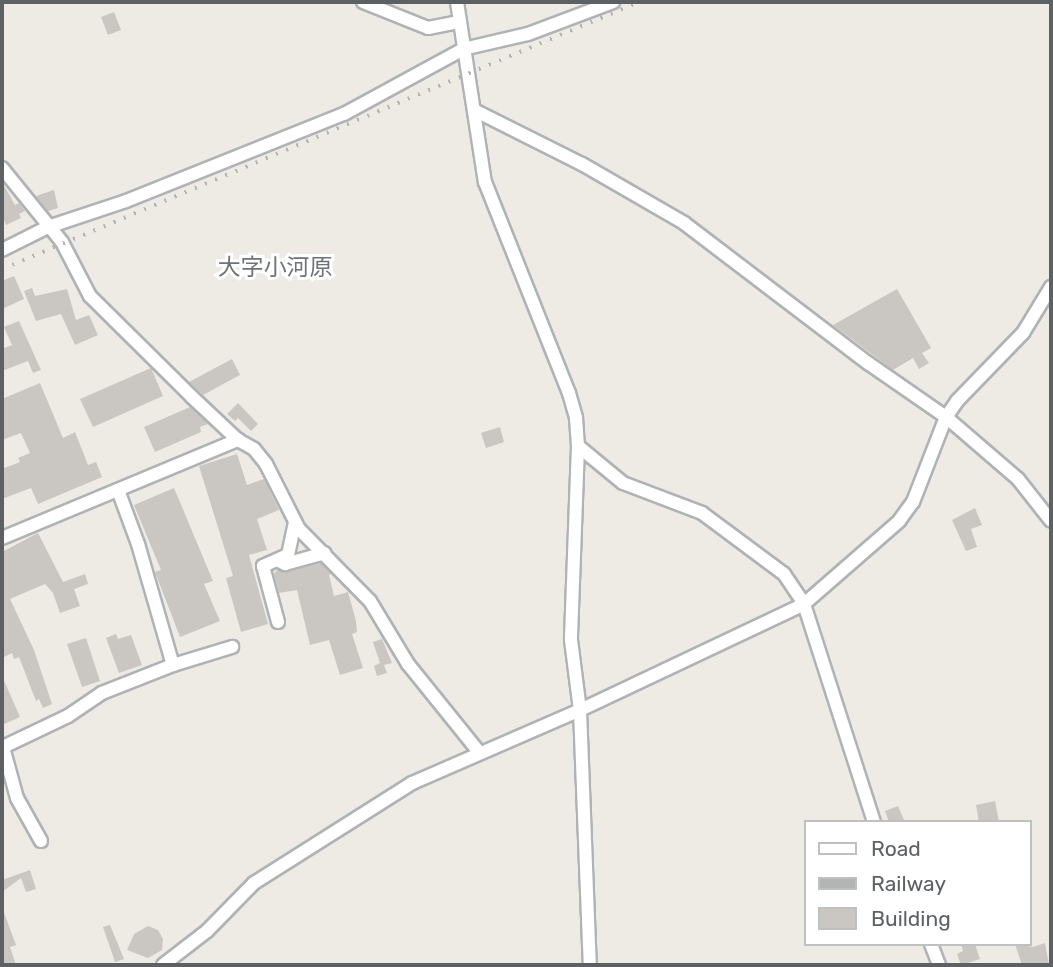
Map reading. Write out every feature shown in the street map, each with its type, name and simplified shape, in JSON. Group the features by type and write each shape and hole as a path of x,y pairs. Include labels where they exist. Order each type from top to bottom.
{"street":[{"path":"363,2 428,28 459,22"},
{"path":"457,2 485,182 573,405 578,446 571,640 580,710 590,965"},
{"path":"2,250 48,227 127,201 344,114 463,49 528,34 614,2"},
{"path":"476,111 582,164 684,223 868,363 946,417 1018,479 1051,521"},
{"path":"2,170 62,242 90,296 238,440 254,449 266,464 295,522 370,601 408,664 479,752"},
{"path":"163,965 207,931 254,883 412,783 580,710 804,604 900,521 913,502 946,417 957,401 1023,333 1051,287"},
{"path":"2,538 238,440"},
{"path":"578,446 623,483 702,513 784,573 804,604 873,820"},
{"path":"118,490 138,544 173,665"},
{"path":"278,622 264,566 288,555 295,522"},
{"path":"279,560 285,564 325,553"},
{"path":"41,841 17,798 3,747 68,716 102,693 173,665 232,647"},
{"path":"932,946 939,965"}],"building":[{"path":"114,12 121,30 108,35 101,17"},
{"path":"2,182 15,205 19,203 25,211 19,214 21,218 6,225 2,216"},
{"path":"54,190 58,208 48,211 36,196"},
{"path":"14,276 24,299 2,309 2,281"},
{"path":"32,288 35,296 67,289 76,320 89,315 98,335 75,345 61,314 36,321 24,291"},
{"path":"897,289 931,348 922,353 929,363 919,369 913,358 893,370 833,325"},
{"path":"19,321 41,370 33,373 28,361 2,371 2,349 12,345 4,327"},
{"path":"232,359 240,375 203,395 189,382"},
{"path":"151,368 163,396 93,427 80,399"},
{"path":"40,383 63,438 75,432 88,465 96,462 102,477 38,504 31,488 2,499 2,469 20,462 18,458 30,453 21,433 2,440 2,399"},
{"path":"238,403 258,424 251,431 238,418 235,421 227,414"},
{"path":"190,407 208,424 200,427 201,432 155,452 144,427"},
{"path":"500,427 504,442 486,448 481,433"},
{"path":"237,454 247,485 264,479 279,510 257,519 267,550 249,555 268,624 241,632 226,578 233,576 199,466"},
{"path":"174,488 213,581 204,584 220,621 180,637 155,572 161,570 134,505"},
{"path":"975,508 982,525 971,529 977,547 966,551 952,520"},
{"path":"38,533 63,582 85,574 88,584 74,589 80,606 60,613 53,593 45,584 10,599 34,650 52,704 43,708 39,699 36,701 19,657 14,659 12,653 2,658 2,552"},
{"path":"321,563 331,574 329,575 334,596 348,592 356,621 357,632 352,634 363,668 340,675 329,640 310,645 297,590 279,593 274,574 277,570 287,572"},
{"path":"116,634 118,639 131,635 142,665 119,673 106,638"},
{"path":"86,638 100,681 82,687 67,644"},
{"path":"382,639 392,663 384,665 387,673 377,676 374,666 380,663 373,642"},
{"path":"2,676 20,717 2,725"},
{"path":"995,801 999,820 979,820 976,805"},
{"path":"898,806 904,820 888,820 885,811"},
{"path":"30,870 36,889 26,892 21,878 2,892 2,880"},
{"path":"2,907 16,945 10,947 16,965 2,965"},
{"path":"110,925 124,959 115,962 103,927"},
{"path":"148,926 158,930 163,939 162,950 148,958 127,950 134,934"},
{"path":"1045,943 1049,965 1022,965 1016,946 1033,947"},
{"path":"962,946 976,946 980,959 961,965 957,954 963,951"}],"railway":[{"path":"2,269 639,2"}],"district":[{"name":"大字小河原","path":"275,267"}]}
